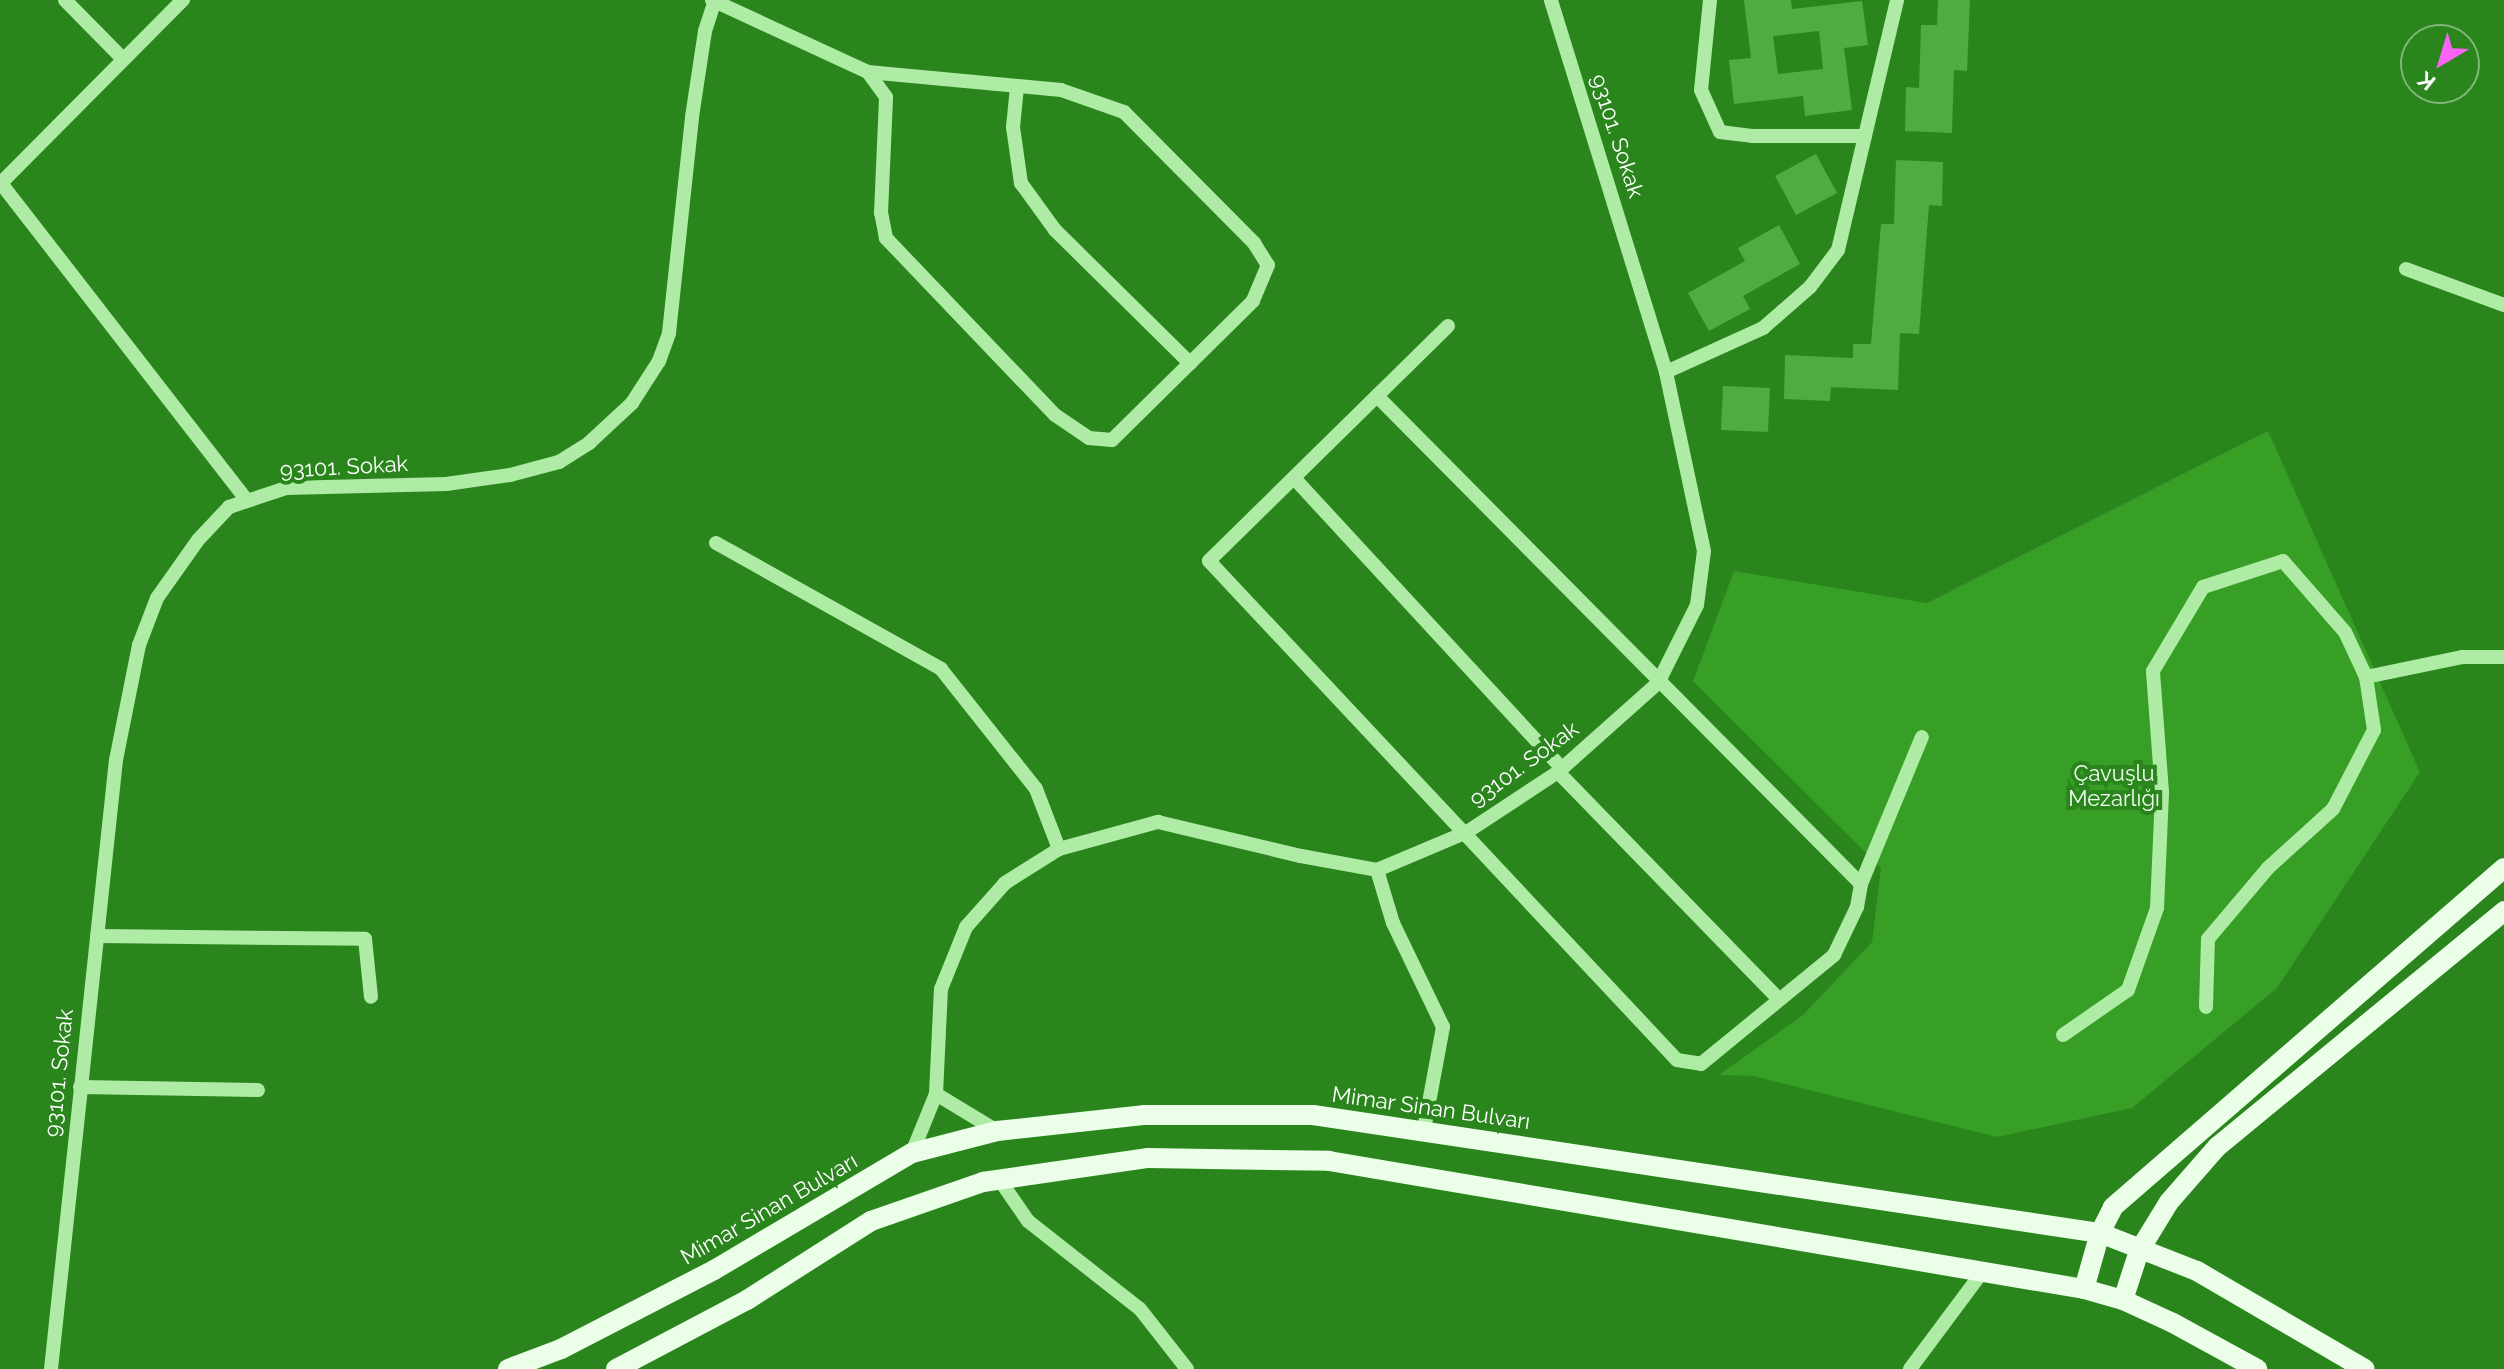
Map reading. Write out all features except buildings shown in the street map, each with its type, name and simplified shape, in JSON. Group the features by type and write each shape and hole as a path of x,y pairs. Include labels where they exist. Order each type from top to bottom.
{"main road":[{"path":"2084,1289 2100,1233 2113,1207 2504,868"},
{"path":"2123,1300 2139,1251 2169,1202 2217,1147 2504,911"},
{"name":"Mimar Sinan Bulvarı","path":"508,1369 561,1349 714,1270 912,1153 997,1131 1145,1115 1313,1115 2100,1233 2139,1251 2197,1271 2365,1369"},
{"path":"622,1368 747,1300 871,1221 999,1179 1148,1158 1329,1161 2084,1289 2123,1300 2257,1369"}],"street":[{"path":"65,0 122,58"},
{"path":"183,0 0,183 247,501"},
{"path":"714,0 868,72 1061,90 1124,112 1254,243 1268,265 1253,301 1112,440 1089,438 1055,415 886,238 881,213 886,97 868,72"},
{"name":"93101. Sokak","path":"51,1369 116,760 139,645 157,598 198,540 229,507 286,488 446,484 510,475 559,462 589,443 632,403 659,361 669,333 692,117 705,31 714,0"},
{"name":"93101. Sokak","path":"1377,870 1467,832 1560,770 1658,683 1697,605 1704,551 1666,372 1551,0"},
{"path":"1710,0 1701,90 1720,132 1752,136 1865,136"},
{"path":"1666,372 1763,328 1810,287 1838,250 1897,0"},
{"path":"1017,87 1013,127 1021,183 1055,230 1190,363"},
{"path":"2406,269 2504,305"},
{"path":"1448,326 1209,561 1467,832 1677,1060 1701,1064 1834,955 1857,907 1861,884 1922,737"},
{"path":"1377,396 1658,683 1861,884"},
{"path":"1294,478 1560,770 1779,999"},
{"path":"716,543 941,669 1036,789 1059,849"},
{"path":"2063,1035 2128,990 2157,908 2162,792 2153,671 2203,587 2283,561 2345,632 2366,677 2374,730 2333,809 2268,868 2208,939 2206,1007"},
{"path":"2366,677 2463,657 2504,657"},
{"path":"912,1153 936,1094 941,989 966,927 1005,883 1059,849 1158,822 1301,856 1377,870 1393,923 1443,1027 1424,1130"},
{"path":"97,936 365,939 371,997"},
{"path":"80,1087 258,1090"},
{"path":"936,1094 997,1131"},
{"path":"999,1179 1028,1221 1140,1309 1187,1369"},
{"path":"1910,1369 1983,1271"}],"green space":[{"name":"Çavuşlu Mezarlığı","path":"2268,431 2420,772 2277,988 2132,1108 1997,1137 1753,1076 1719,1075 1803,1015 1872,942 1881,868 1693,681 1734,571 1927,603"}]}
